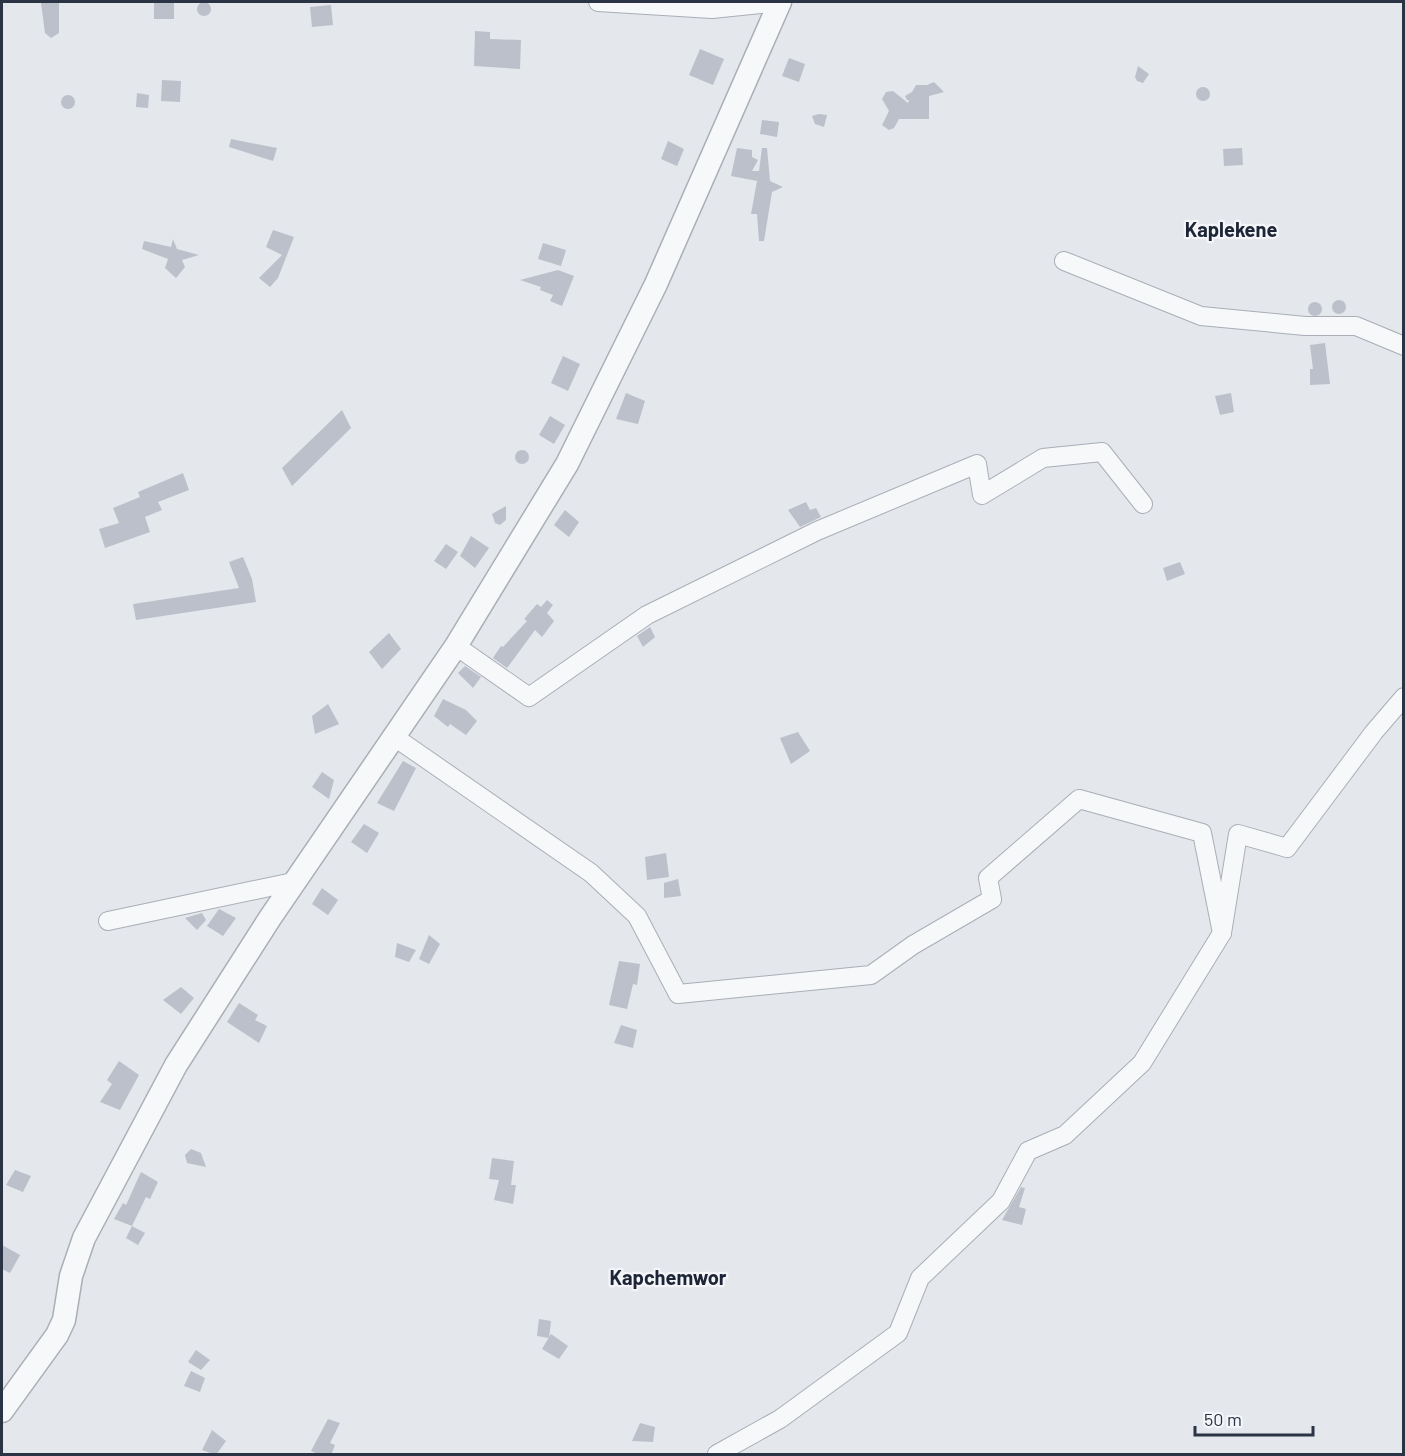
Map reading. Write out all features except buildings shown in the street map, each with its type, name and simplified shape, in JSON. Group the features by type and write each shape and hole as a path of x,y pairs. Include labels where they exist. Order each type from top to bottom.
{"street":[{"path":"2,1412 57,1335 64,1320 71,1276 84,1238 176,1065 293,882 456,646 567,464 599,403 704,178 780,2 712,9 598,2"},
{"path":"1064,261 1201,316 1305,326 1356,326 1404,345"},
{"path":"456,646 529,696 647,615 817,531 978,464 982,495 1043,458 1102,452 1143,504"},
{"path":"717,1455 780,1419 898,1333 920,1278 1001,1201 1028,1151 1065,1135 1142,1063 1222,933 1238,834 1287,848 1374,732 1404,697"},
{"path":"393,736 591,873 637,916 678,994 872,975 913,945 992,899 988,878 1079,799 1202,833 1222,933"},
{"path":"108,921 293,882"}],"district":[{"name":"Kaplekene","path":"1231,229"},
{"name":"Kapchemwor","path":"668,1277"}]}
